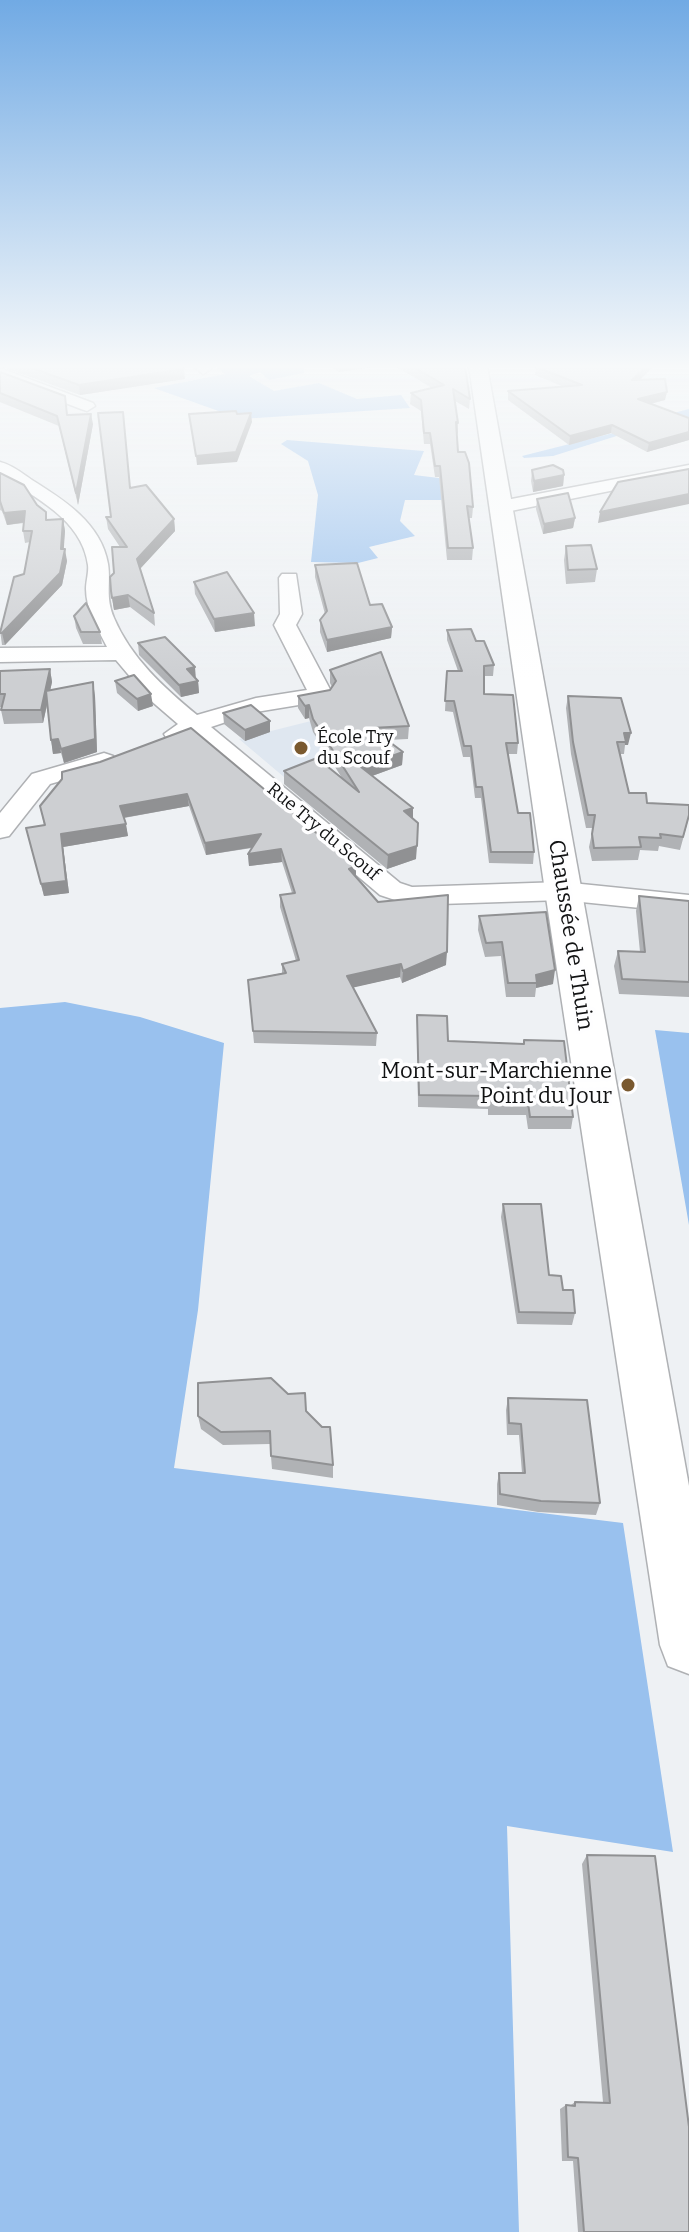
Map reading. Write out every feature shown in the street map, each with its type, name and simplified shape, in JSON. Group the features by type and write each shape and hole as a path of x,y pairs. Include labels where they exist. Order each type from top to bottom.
{"main road":[{"name":"Chaussée de Thuin","path":"495,470 562,891 689,1645"}],"street":[{"name":"Rue Try du Scouf","path":"5,470 69,512 87,537 98,564 96,593 103,618 122,653 157,694 390,889 410,896 562,891 689,904"},
{"path":"501,507 688,470"},
{"path":"152,743 219,714 321,695 285,625 291,614 289,578"},
{"path":"0,655 122,653"},
{"path":"0,830 41,779 122,754"}],"shaded area":[{"path":"311,470 416,470 414,475 455,480 456,500 405,500 400,521 415,536 369,547 378,558 358,563 311,562 318,495"},
{"name":"École Try du Scouf","path":"311,721 354,757 321,760 284,777 239,739"},
{"path":"65,1002 140,1017 224,1043 198,1310 174,1468 623,1523 673,1852 507,1826 519,2232 0,2232 0,1008"},
{"path":"655,1030 689,1033 689,1225"}],"building":[{"path":"70,470 80,470 76,493"},
{"path":"105,470 128,470 130,488 146,485 174,519 137,559 154,613 128,595 112,598 112,547 127,547 106,517 111,517"},
{"path":"440,470 470,470 473,507 467,506 473,548 448,548"},
{"path":"532,470 563,470 564,475 534,481"},
{"path":"689,470 689,494 600,512 618,482"},
{"path":"0,473 24,485 37,505 46,512 46,520 63,519 61,549 65,549 60,573 2,633 14,577 24,574 32,531 23,531 25,511 4,513 0,501"},
{"path":"568,493 575,518 544,524 537,499"},
{"path":"591,545 597,569 568,570 566,546"},
{"path":"357,563 370,605 382,604 392,627 327,640 320,620 327,611 315,565"},
{"path":"227,572 254,613 214,619 194,582"},
{"path":"86,603 100,632 81,632 74,616"},
{"path":"471,629 476,641 484,641 494,665 484,666 484,694 513,695 518,743 506,743 518,813 530,813 534,852 491,852 482,787 476,787 471,746 464,746 454,701 445,701 447,671 462,671 447,630"},
{"path":"165,637 195,667 187,669 198,681 179,685 138,643"},
{"path":"381,652 409,726 371,728 403,752 361,767 413,808 404,811 418,823 417,846 388,855 284,771 317,758 359,792 313,719 309,705 305,706 298,696 330,690 336,681 330,670"},
{"path":"50,669 41,710 1,710 5,694 0,694 0,671"},
{"path":"134,675 151,694 137,699 115,681"},
{"path":"93,682 95,739 61,749 58,739 51,740 46,691"},
{"path":"568,696 621,698 631,733 624,733 626,742 617,742 629,793 646,793 647,803 689,805 683,837 660,834 661,838 639,837 641,847 594,848 592,834 595,815 588,815 573,742"},
{"path":"251,705 270,721 245,730 223,713"},
{"path":"191,728 356,866 349,869 378,902 448,895 447,952 403,971 401,964 347,976 377,1033 253,1031 248,980 286,973 282,964 299,960 280,895 295,893 281,849 248,854 261,834 205,843 187,794 120,806 126,824 61,834 66,881 41,884 26,828 45,825 40,806 62,779 62,772 100,762"},
{"path":"639,896 689,901 689,982 622,979 618,951 645,952"},
{"path":"546,912 555,970 536,975 537,983 508,983 502,942 486,943 479,916"},
{"path":"417,1015 447,1016 448,1041 524,1044 524,1040 564,1041 573,1117 530,1117 528,1103 489,1102 490,1096 419,1095"},
{"path":"503,1204 541,1204 549,1275 561,1276 563,1290 573,1290 575,1313 519,1312"},
{"path":"271,1378 288,1394 305,1393 306,1411 322,1427 330,1427 333,1465 271,1456 270,1431 221,1432 198,1416 198,1383"},
{"path":"508,1398 587,1400 600,1503 541,1501 500,1494 499,1473 525,1473 521,1424 509,1423"},
{"path":"587,1855 655,1856 689,2127 689,2232 584,2232 578,2158 568,2157 566,2105 575,2106 575,2102 610,2103"}],"place":[{"name":"École Try du Scouf","path":"301,748"},
{"name":"Mont-sur-Marchienne Point du Jour","path":"628,1085"}]}
